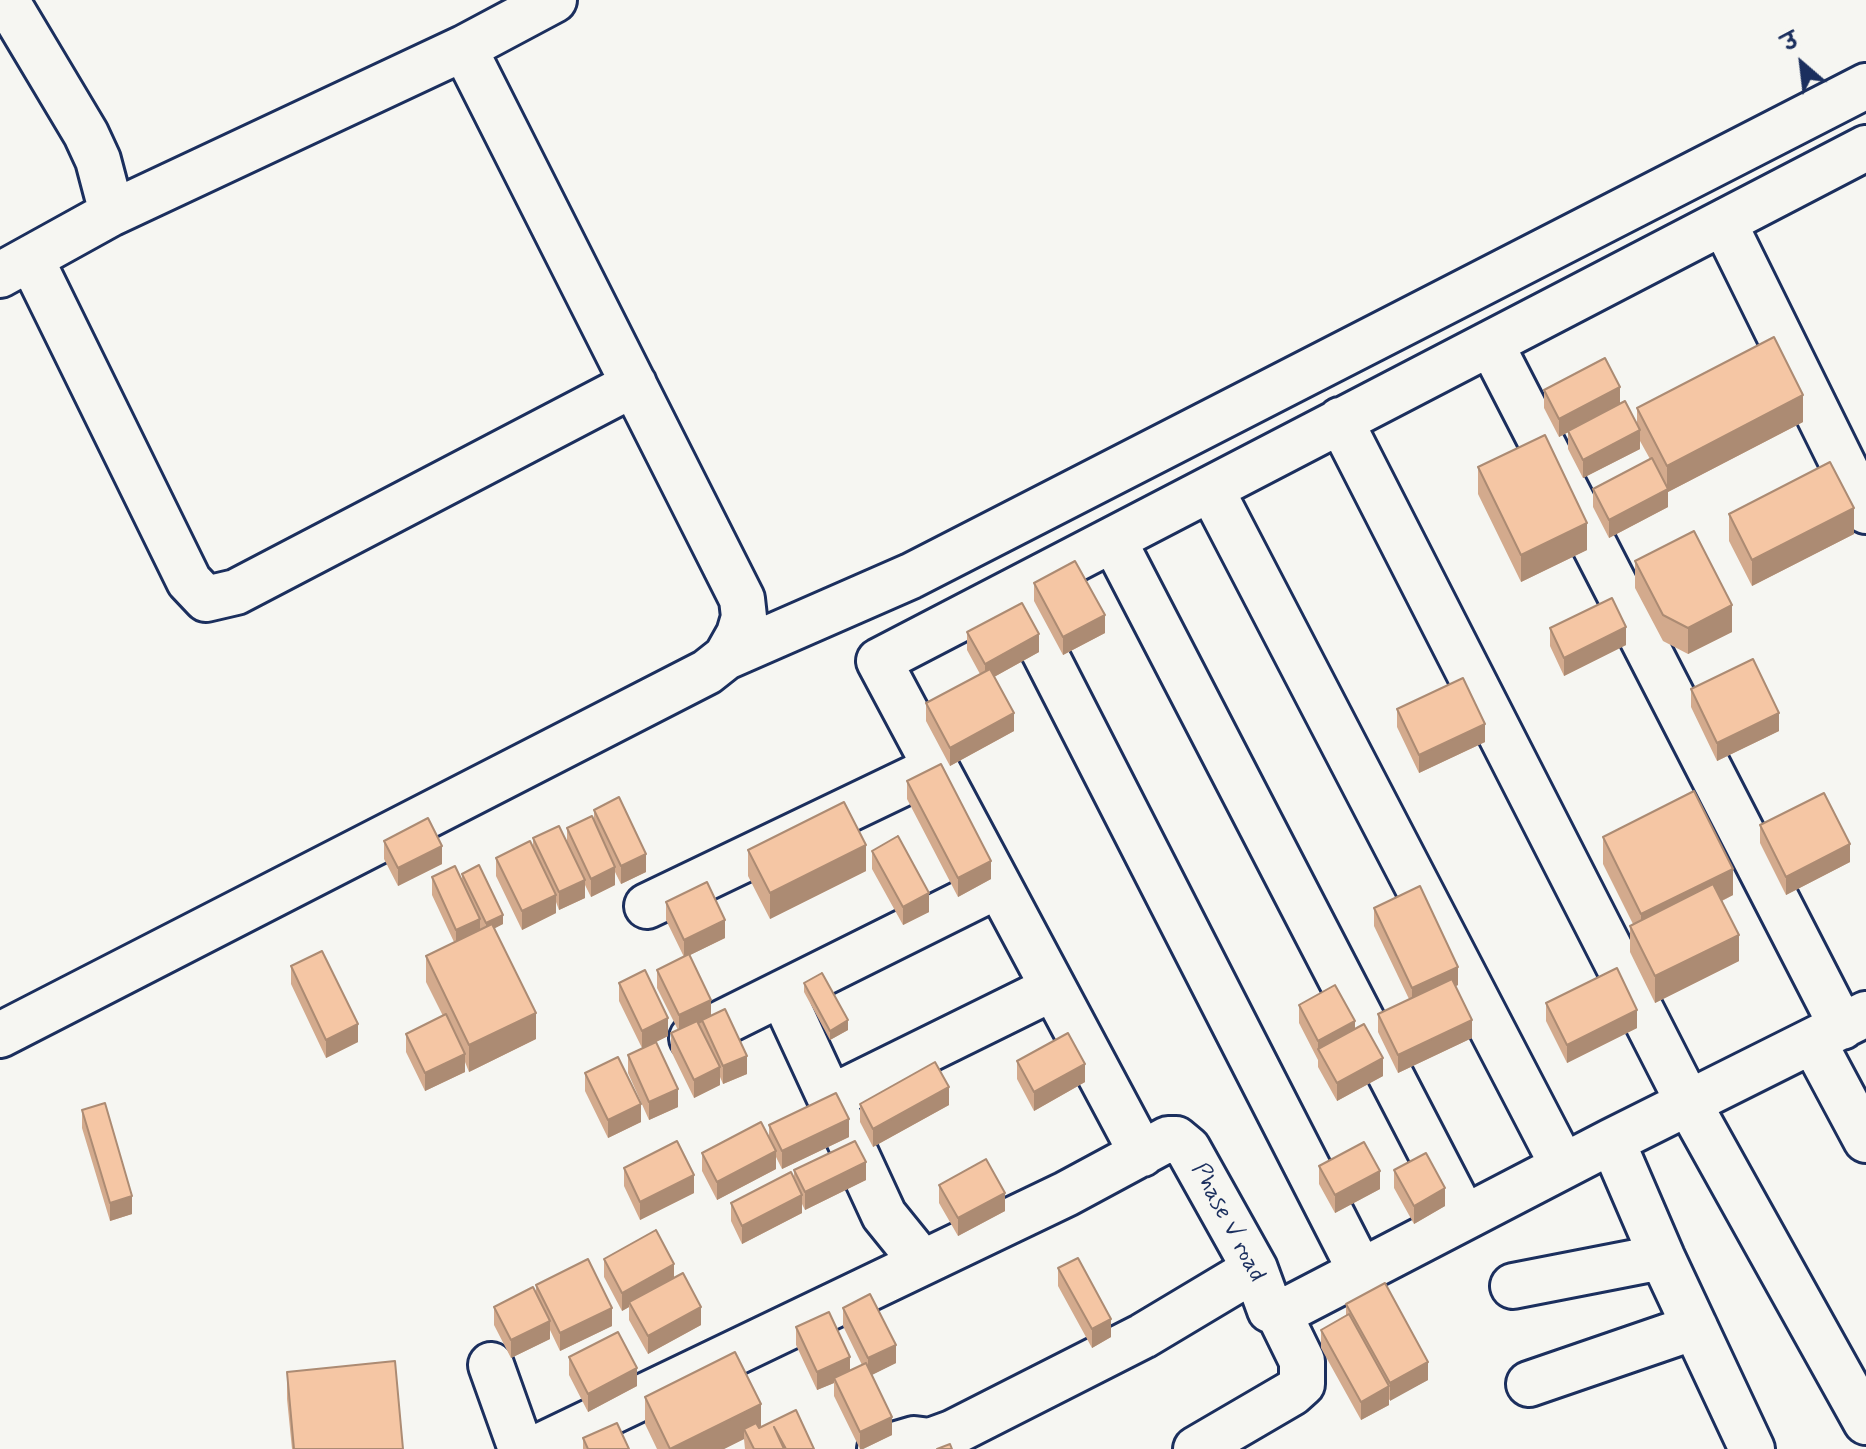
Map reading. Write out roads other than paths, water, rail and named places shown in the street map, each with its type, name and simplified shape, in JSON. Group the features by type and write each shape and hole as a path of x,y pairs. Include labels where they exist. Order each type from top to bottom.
{"street":[{"path":"6,0 86,134 98,160 112,213"},
{"path":"554,0 464,48 112,213 16,267 189,581 206,599 236,592 634,384"},
{"path":"464,48 742,599 744,617 726,657"},
{"path":"0,1035 707,672 726,657 911,576 1866,86"},
{"path":"1142,1154 1051,989 879,661 1866,148"},
{"path":"1724,223 1866,511"},
{"path":"1491,344 1840,1027 1866,1140"},
{"path":"1340,420 1689,1104 1866,1422"},
{"path":"1211,489 1563,1166"},
{"path":"1114,541 1464,1217"},
{"path":"1014,593 1361,1272"},
{"path":"647,906 935,768"},
{"path":"692,1038 997,886"},
{"path":"832,1097 1051,989"},
{"path":"782,994 884,1215 922,1262"},
{"path":"1279,1314 1563,1166 1840,1027"},
{"name":"Phase V road","path":"534,1449 922,1262 1168,1139 1176,1139 1188,1149 1255,1269 1270,1310 1279,1314 1302,1361 1302,1384 1292,1393 1196,1449"},
{"path":"1612,1141 1662,1257 1752,1449"},
{"path":"1513,1286 1662,1257"},
{"path":"880,1449 914,1439 930,1441 952,1433 1143,1336 1255,1269"},
{"path":"1529,1384 1695,1327"},
{"path":"491,1365 521,1449"}]}
